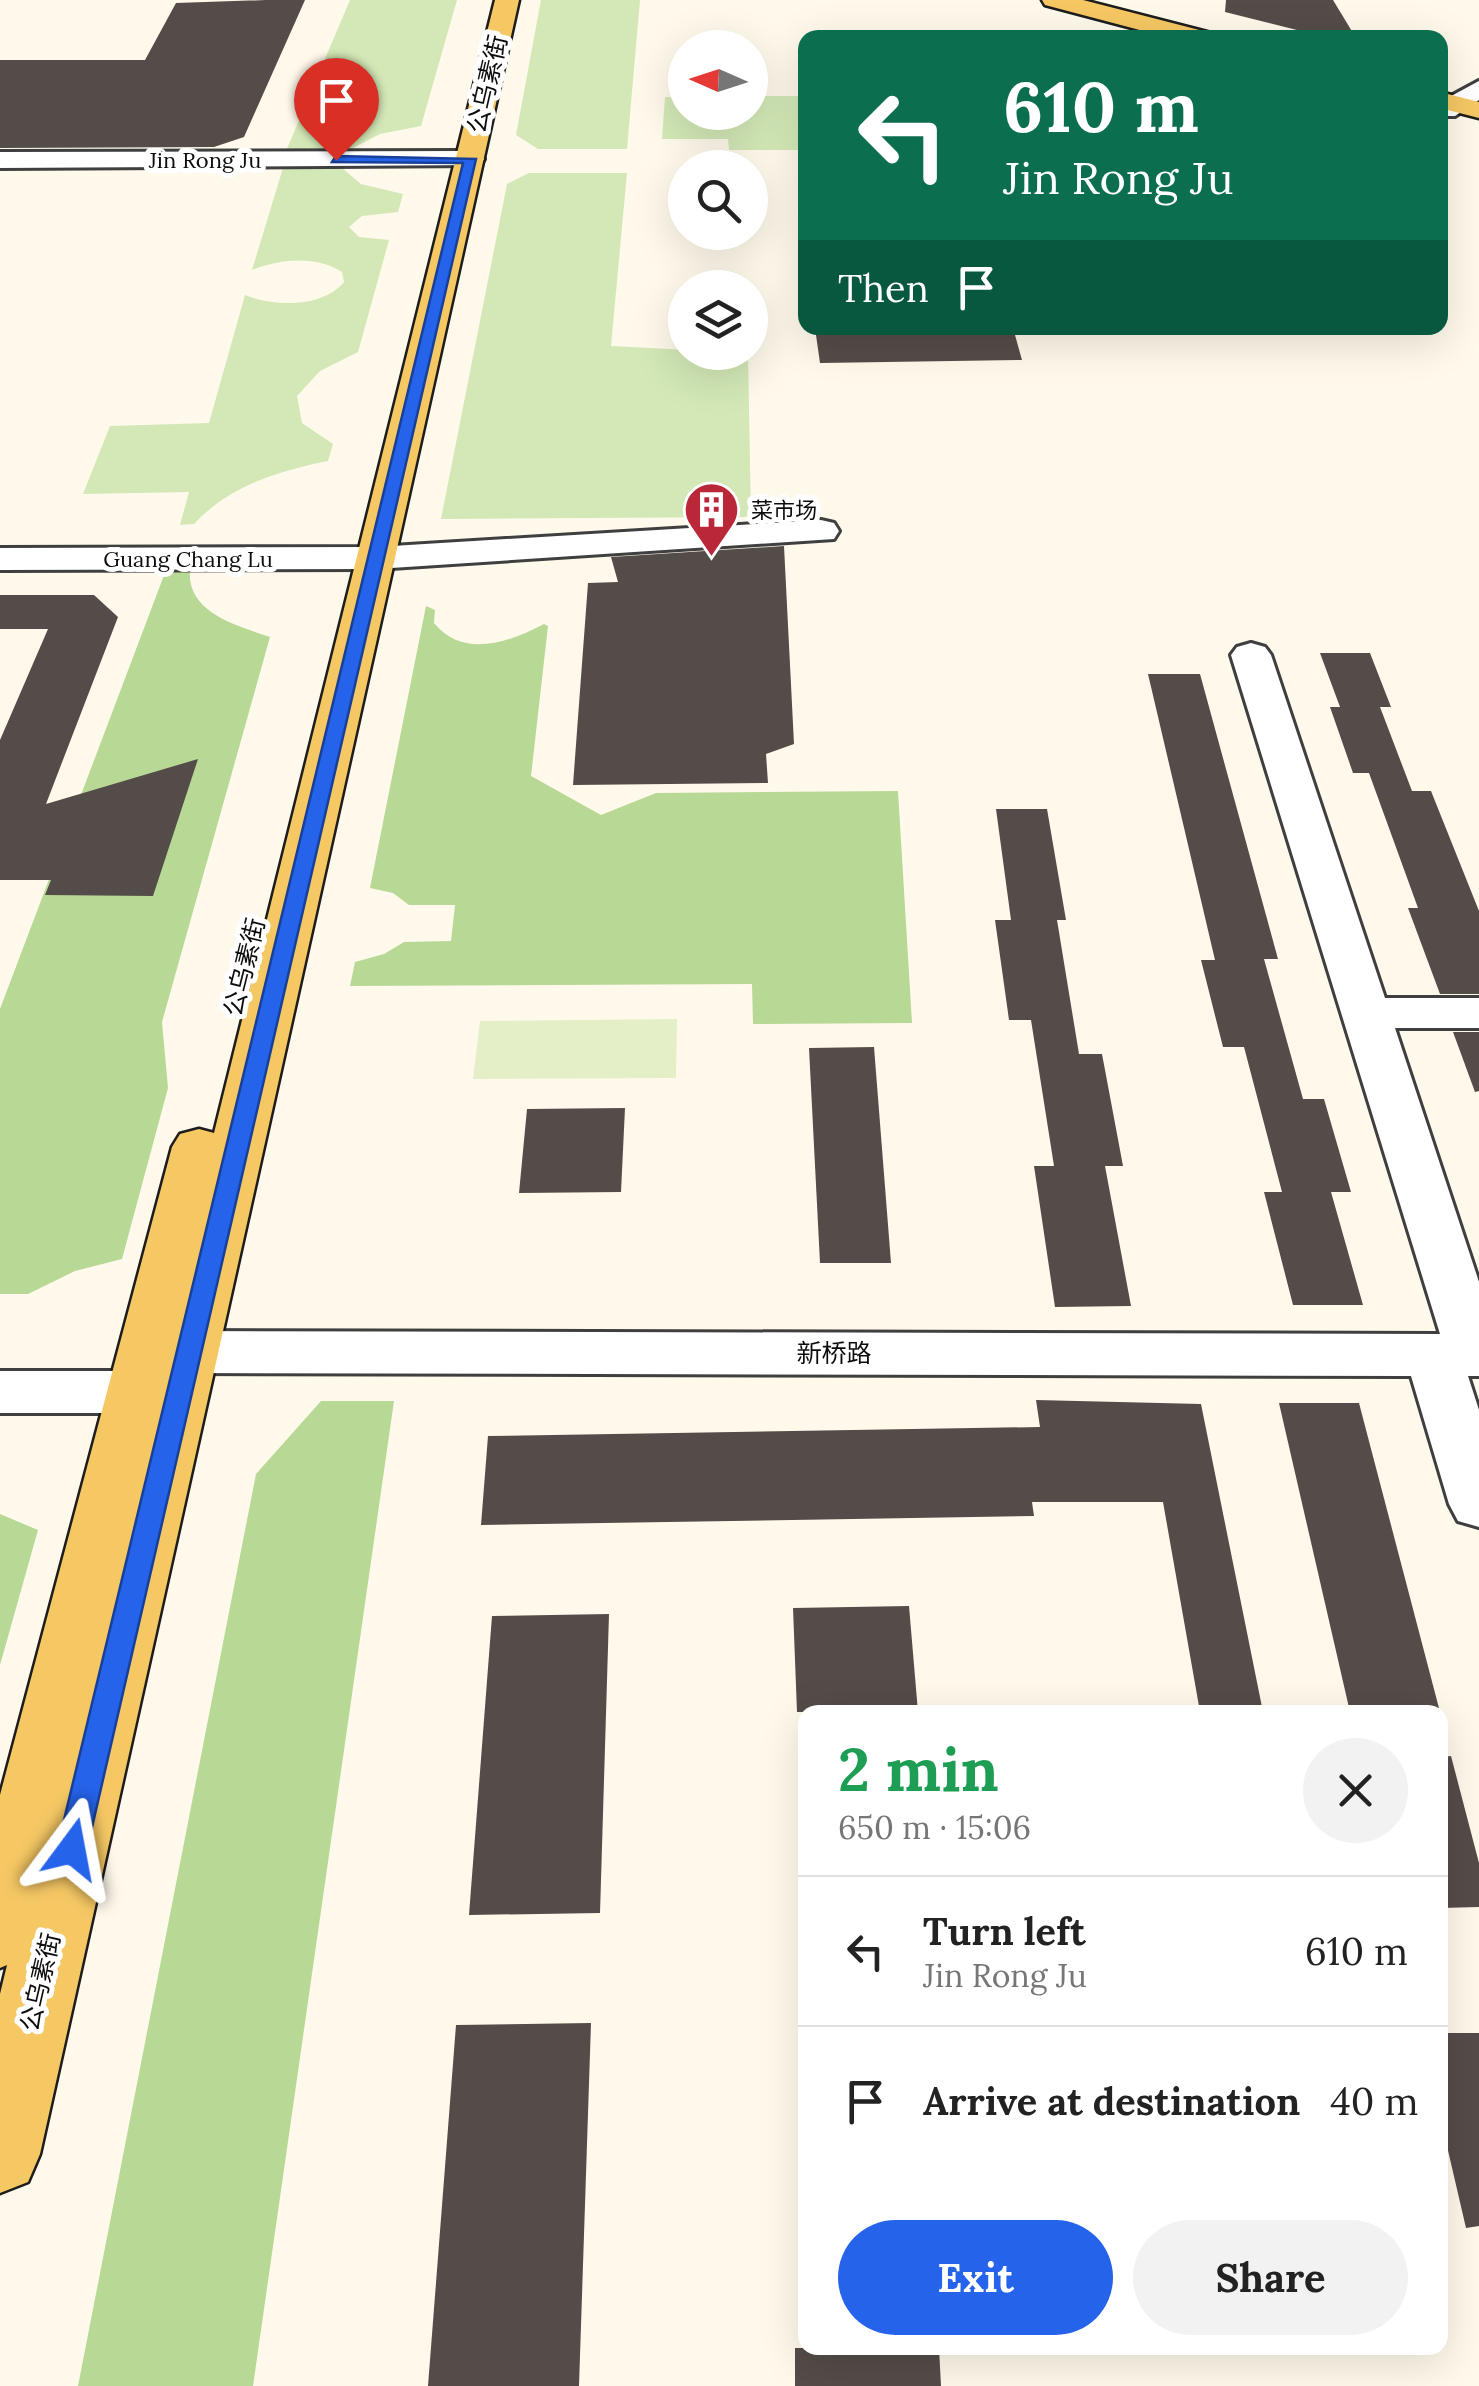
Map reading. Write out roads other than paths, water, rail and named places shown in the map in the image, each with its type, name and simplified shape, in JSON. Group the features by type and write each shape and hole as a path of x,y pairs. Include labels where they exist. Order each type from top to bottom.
{"main road":[{"name":"公乌素街","path":"0,2154 168,1379 459,159 489,0"},
{"name":"公乌素街","path":"459,159 507,0"},
{"path":"1043,2 1132,30"},
{"path":"1043,2 1167,30"},
{"name":"公乌素街","path":"0,1934 168,1379"}],"street":[{"name":"Jin Rong Ju","path":"0,160 459,159"},
{"name":"Guang Chang Lu","path":"0,559 362,558 821,530"},
{"path":"1250,654 1366,1014 1462,1354 1479,1504"},
{"path":"1366,1014 1479,1013"},
{"name":"新桥路","path":"0,1392 168,1379 1462,1354"}],"place":[{"name":"菜市场","path":"712,559"}]}
